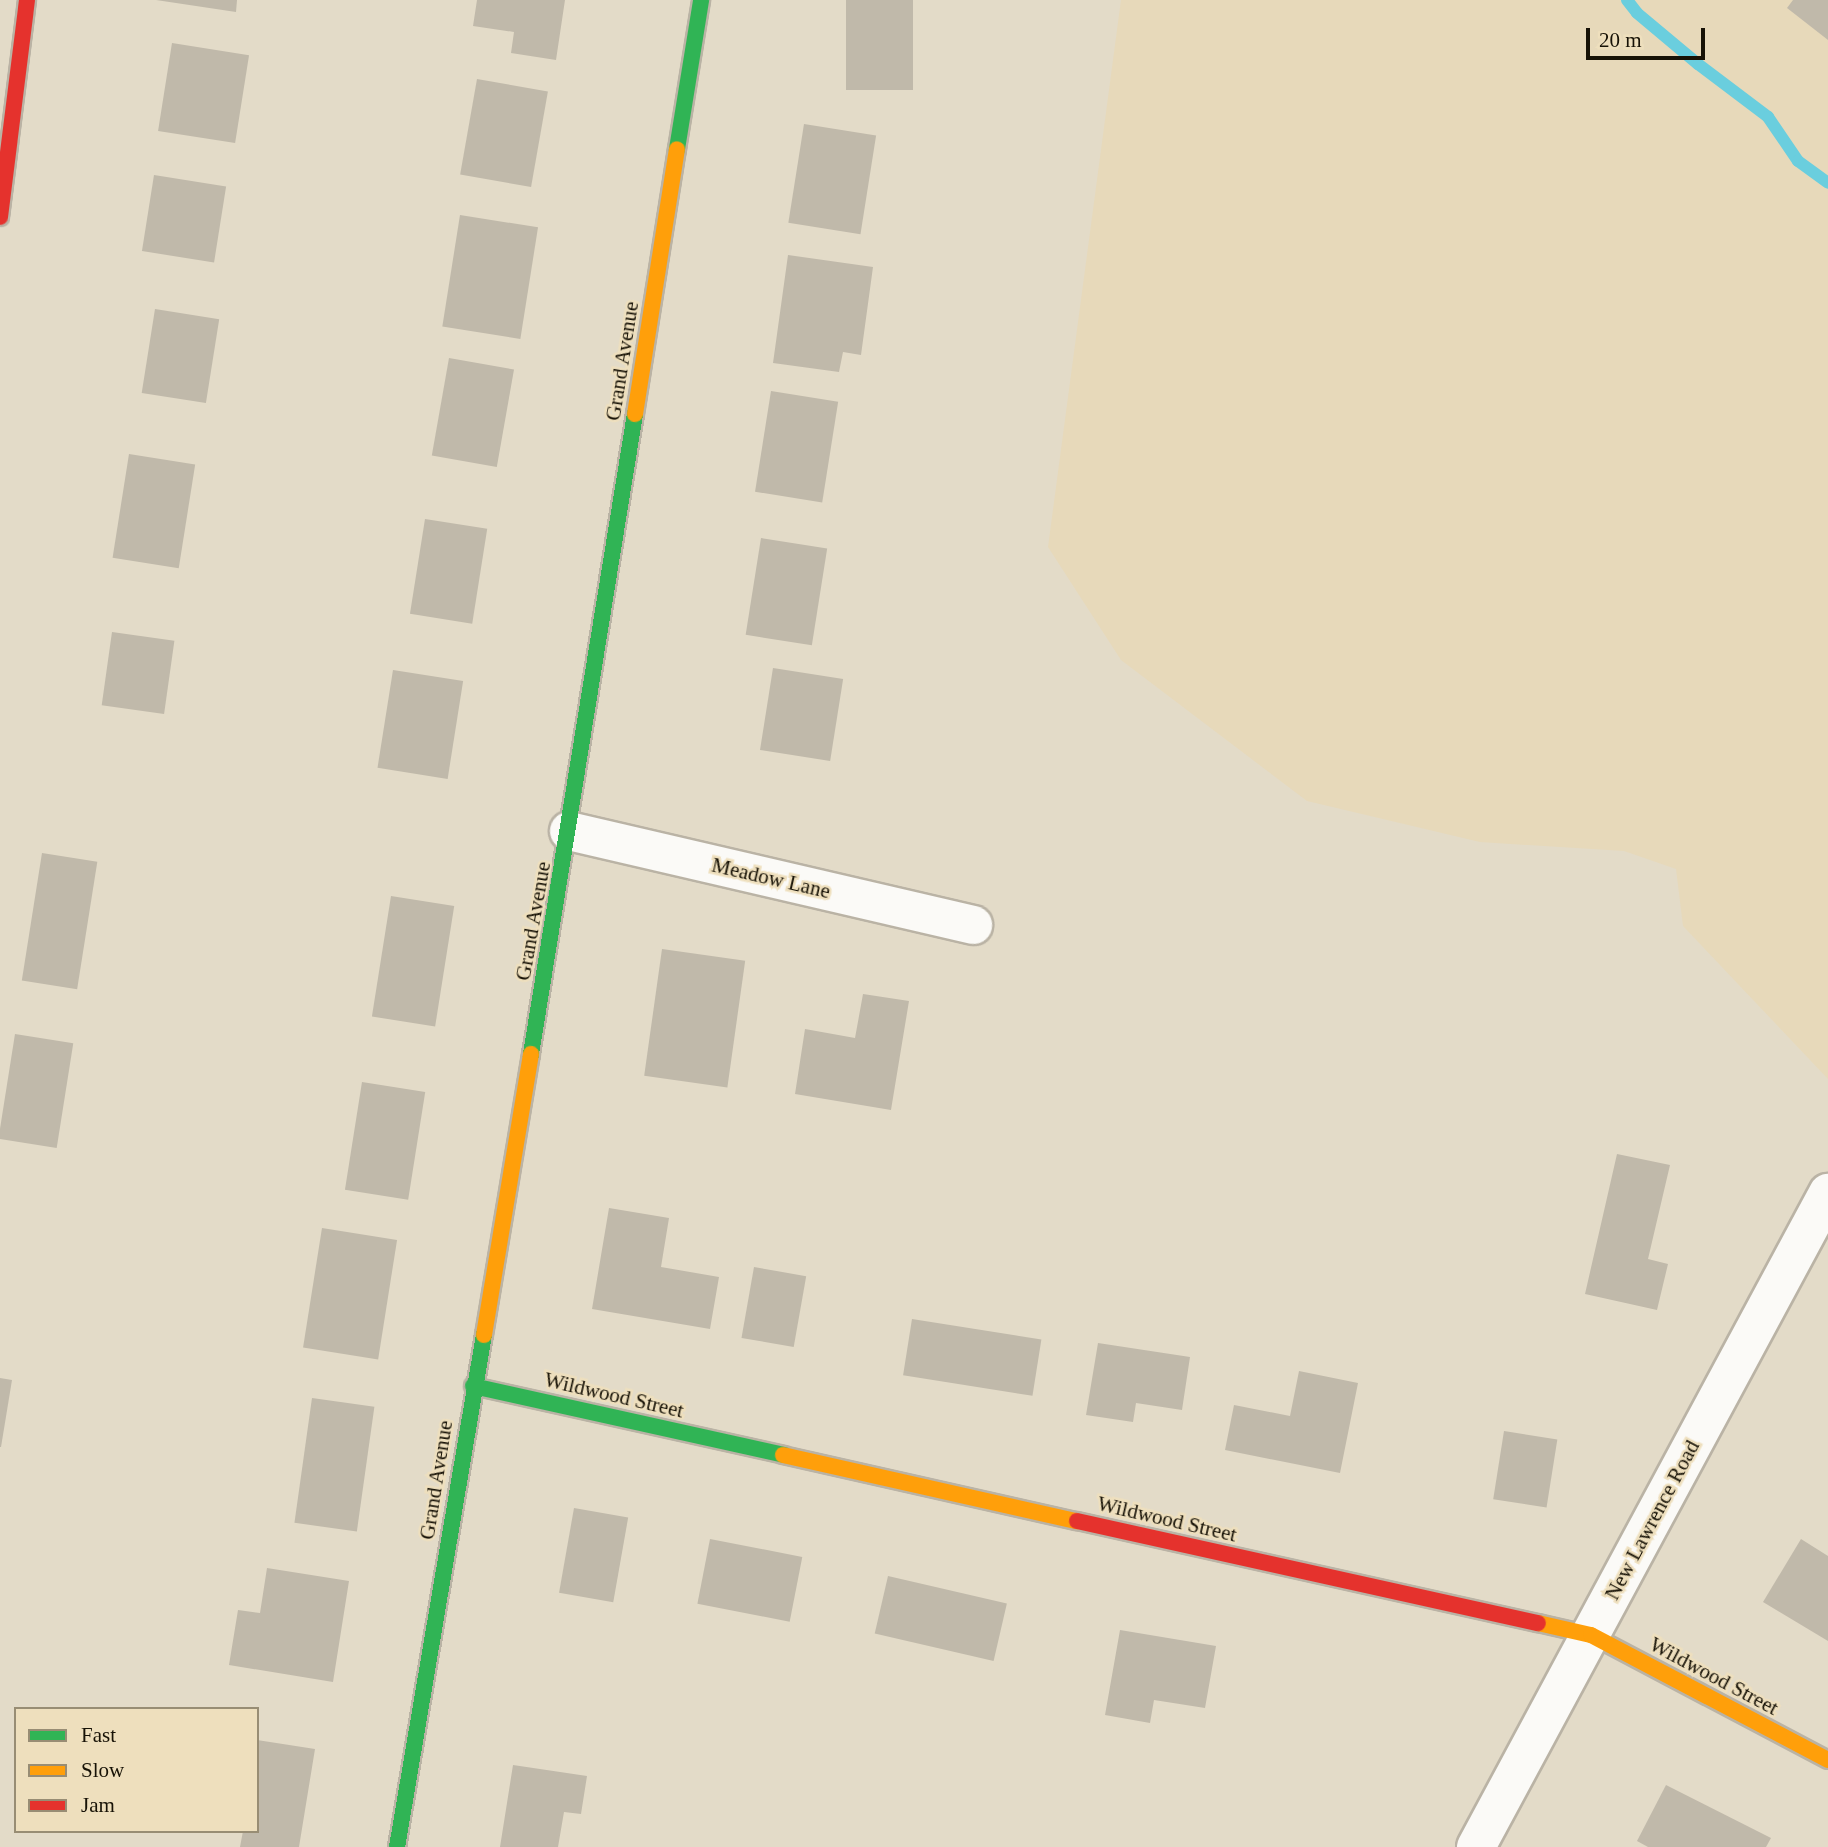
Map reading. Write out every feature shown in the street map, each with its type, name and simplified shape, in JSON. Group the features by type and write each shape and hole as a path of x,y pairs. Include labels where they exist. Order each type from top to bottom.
{"street":[{"path":"0,217 27,0"},
{"name":"Grand Avenue","path":"397,1847 473,1385 569,831 701,0"},
{"name":"Meadow Lane","path":"569,831 973,925"},
{"name":"New Lawrence Road","path":"1476,1847 1828,1193"},
{"name":"Wildwood Street","path":"473,1385 1591,1635 1828,1759"}],"shaded area":[{"path":"1121,0 1828,0 1828,1079 1683,926 1676,869 1624,851 1480,842 1307,801 1121,660 1048,547"}],"building":[{"path":"156,0 237,0 236,12"},
{"path":"477,0 565,0 556,60 511,53 514,32 473,26"},
{"path":"846,0 913,0 913,90 846,90"},
{"path":"1793,0 1828,0 1828,40 1787,8"},
{"path":"172,43 249,55 235,143 158,131"},
{"path":"477,79 548,92 531,187 460,175"},
{"path":"804,124 876,135 860,234 788,223"},
{"path":"154,175 226,186 214,262 142,251"},
{"path":"460,215 538,227 520,339 442,327"},
{"path":"788,255 873,267 861,355 843,352 839,372 773,363"},
{"path":"155,309 219,319 206,403 142,393"},
{"path":"449,358 514,369 497,467 432,455"},
{"path":"771,391 838,402 822,502 755,492"},
{"path":"129,454 195,464 179,568 113,558"},
{"path":"425,519 487,529 472,624 410,614"},
{"path":"761,538 827,548 812,645 746,635"},
{"path":"112,632 174,641 164,714 102,705"},
{"path":"773,668 843,679 830,761 760,750"},
{"path":"393,670 463,681 448,779 378,768"},
{"path":"42,853 97,862 77,989 22,980"},
{"path":"391,896 454,906 435,1027 372,1016"},
{"path":"662,949 745,961 727,1087 644,1076"},
{"path":"863,994 909,1001 891,1110 795,1094 805,1029 855,1038"},
{"path":"15,1034 73,1043 57,1148 0,1139"},
{"path":"362,1082 425,1092 408,1200 345,1190"},
{"path":"1617,1154 1670,1165 1648,1259 1668,1264 1657,1310 1585,1294"},
{"path":"609,1208 669,1218 661,1267 719,1277 710,1329 592,1309"},
{"path":"322,1228 397,1240 378,1359 303,1348"},
{"path":"754,1267 806,1276 794,1347 741,1338"},
{"path":"912,1319 1041,1339 1032,1396 903,1375"},
{"path":"1098,1343 1190,1357 1182,1410 1136,1403 1133,1422 1086,1415"},
{"path":"1299,1371 1358,1383 1340,1473 1225,1450 1234,1405 1290,1416"},
{"path":"0,1378 12,1380 1,1447 0,1447"},
{"path":"312,1398 374,1407 357,1532 294,1523"},
{"path":"1504,1431 1557,1439 1547,1508 1493,1499"},
{"path":"574,1508 628,1518 613,1602 559,1593"},
{"path":"710,1539 802,1557 790,1622 697,1604"},
{"path":"1801,1539 1828,1556 1828,1641 1763,1602"},
{"path":"267,1568 349,1581 333,1682 229,1665 238,1610 260,1613"},
{"path":"888,1576 1007,1603 994,1661 875,1633"},
{"path":"1120,1630 1216,1646 1205,1708 1154,1700 1150,1723 1105,1715"},
{"path":"259,1740 315,1749 299,1847 240,1847 243,1833 259,1833"},
{"path":"513,1765 587,1776 581,1814 564,1812 558,1847 500,1847"},
{"path":"1666,1785 1771,1838 1766,1847 1648,1847 1637,1841"}],"waterway":[{"path":"1627,0 1637,13 1698,64 1768,117 1798,161 1828,183"}],"traffic: fast":[{"path":"677,149 701,0"},
{"path":"531,1054 635,414"},
{"path":"397,1847 484,1335"},
{"path":"473,1386 783,1455"}],"traffic: slow":[{"path":"635,414 677,149"},
{"path":"484,1335 531,1054"},
{"path":"783,1455 1077,1521"},
{"path":"1538,1623 1591,1635 1828,1760"}],"traffic: jam":[{"path":"0,217 27,0"},
{"path":"1077,1521 1538,1623"}]}
